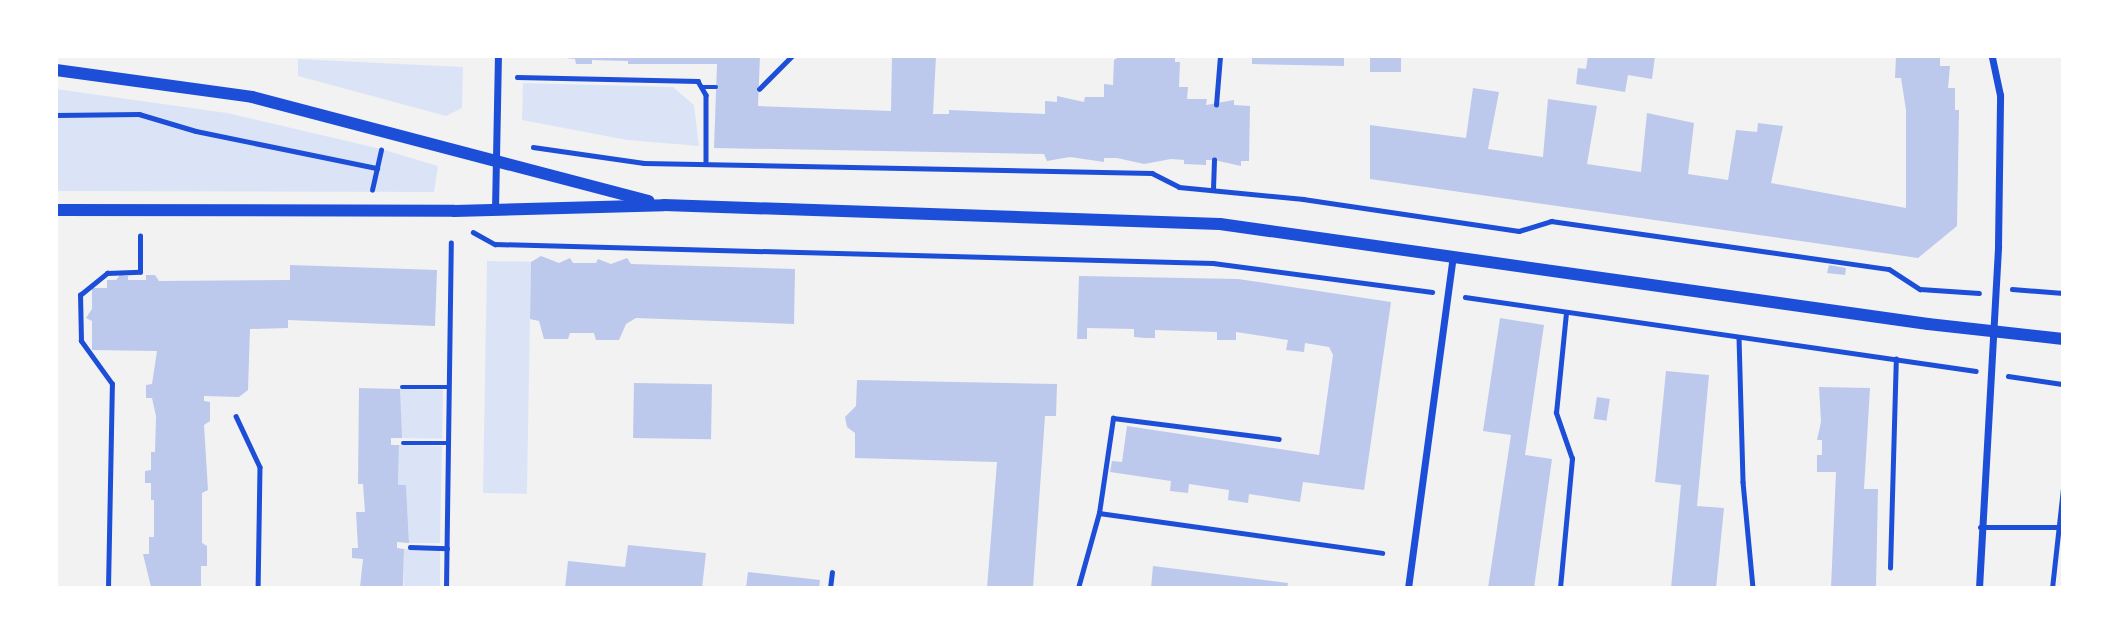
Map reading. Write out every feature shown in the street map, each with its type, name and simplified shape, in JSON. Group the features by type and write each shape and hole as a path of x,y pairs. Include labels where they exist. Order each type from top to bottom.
{"street":[{"path":"495,210 498,56"},
{"path":"1979,588 2001,131 1992,56"},
{"path":"56,70 252,97 664,205"},
{"path":"56,210 495,210 664,205 1220,224 2063,339"},
{"path":"1408,588 1453,256"}],"lane":[{"path":"2052,588 2063,489"},
{"path":"1980,527 2057,527"},
{"path":"830,588 832,572"}],"path":[{"path":"759,89 792,56"},
{"path":"1216,106 1220,56"},
{"path":"517,77 698,81 703,87 707,106 706,163"},
{"path":"703,87 716,87"},
{"path":"56,115 139,114 196,131 377,168"},
{"path":"529,146 644,163 1152,173 1179,187 1213,189 1520,231 1550,221 1889,269 1920,289 1961,295"},
{"path":"372,190 381,149"},
{"path":"1213,189 1214,160"},
{"path":"471,231 495,244 1213,263 1430,292"},
{"path":"108,588 112,383 81,341 80,295 107,273 140,272 140,236"},
{"path":"446,588 451,243"},
{"path":"2027,288 2063,293"},
{"path":"1471,298 1970,370"},
{"path":"1560,588 1572,459 1556,413 1566,312"},
{"path":"1738,337 1753,588"},
{"path":"1890,568 1896,359"},
{"path":"2008,376 2063,384"},
{"path":"402,387 449,387"},
{"path":"236,416 260,467 258,588"},
{"path":"1078,588 1099,513 1112,418 1279,439"},
{"path":"403,443 449,443"},
{"path":"1099,513 1382,553"},
{"path":"410,547 447,548"}],"shaded area":[{"path":"298,59 463,67 462,108 446,116 298,76"},
{"path":"523,83 673,87 694,105 699,146 627,140 522,120"},
{"path":"56,89 227,113 381,149 438,166 434,192 56,191"},
{"path":"487,261 531,262 527,494 483,493"},
{"path":"400,389 443,390 442,439 399,438"},
{"path":"399,445 442,446 440,543 409,543 406,485 398,485"},
{"path":"404,549 440,549 440,588 404,588"}],"building":[{"path":"546,56 760,56 758,106 891,111 892,56 936,56 933,114 949,114 949,110 1045,114 1045,101 1057,102 1057,96 1084,102 1085,97 1104,97 1104,84 1113,85 1114,60 1120,56 1175,56 1175,62 1180,62 1179,87 1188,87 1187,99 1207,99 1206,105 1234,100 1234,105 1250,106 1249,161 1241,161 1241,166 1214,160 1206,160 1206,165 1184,164 1184,160 1171,159 1144,164 1117,158 1104,158 1104,162 1070,157 1047,161 1044,154 714,148 717,64 628,64 628,61 592,60 592,64 576,64 575,59"},
{"path":"1252,56 1344,56 1344,66 1252,64"},
{"path":"1370,56 1401,56 1401,72 1370,72"},
{"path":"1588,56 1655,56 1652,79 1628,75 1625,92 1576,84 1578,68 1586,69"},
{"path":"1896,56 1940,56 1940,66 1950,66 1948,88 1955,88 1955,110 1959,110 1957,226 1918,258 1370,179 1370,125 1466,138 1473,88 1499,92 1488,149 1543,157 1548,99 1597,106 1587,164 1641,172 1647,113 1694,123 1688,174 1728,180 1736,130 1757,132 1758,123 1783,126 1771,183 1906,208 1906,110 1901,78 1895,78"},
{"path":"541,256 559,263 570,258 573,263 596,263 598,259 611,264 627,258 631,264 795,269 794,324 636,318 626,324 619,340 596,340 594,333 570,333 568,339 544,339 539,321 530,319 531,262"},
{"path":"290,265 437,270 435,326 288,320 288,328 250,329 248,390 239,397 204,396 204,401 210,402 210,421 204,425 208,490 202,493 202,543 207,546 207,566 201,566 201,587 151,587 143,554 149,554 149,537 154,537 154,500 151,500 151,483 145,483 145,471 151,470 151,452 155,452 156,416 152,398 146,398 146,385 152,384 157,351 92,350 92,321 86,318 92,309 92,288 107,288 107,280 116,280 120,275 128,276 128,280 146,280 146,275 155,275 159,281 290,280"},
{"path":"1829,265 1846,268 1845,275 1827,273"},
{"path":"1079,276 1238,279 1391,302 1364,490 1303,482 1300,502 1249,494 1248,503 1228,500 1229,490 1189,484 1188,493 1170,491 1171,481 1110,472 1112,461 1122,462 1127,426 1319,455 1333,355 1329,347 1305,343 1304,352 1286,350 1288,340 1236,332 1236,340 1217,340 1217,332 1155,330 1155,338 1146,338 1134,337 1134,329 1087,328 1087,339 1077,339"},
{"path":"1500,318 1544,325 1525,455 1552,459 1534,588 1488,588 1511,435 1483,431"},
{"path":"1666,371 1709,375 1697,506 1724,508 1716,588 1671,588 1681,485 1655,482"},
{"path":"857,380 1057,384 1056,416 1045,416 1033,588 987,588 997,462 855,458 855,433 847,427 845,417 856,406"},
{"path":"634,383 712,384 711,439 633,438"},
{"path":"1819,387 1870,388 1864,489 1878,489 1876,588 1831,588 1836,472 1817,472 1817,455 1822,455 1822,440 1817,440 1821,422"},
{"path":"359,388 400,389 402,438 391,438 391,445 399,445 398,485 406,485 409,543 397,542 397,548 404,549 403,588 360,587 363,559 352,558 352,548 358,548 356,512 365,512 363,484 358,484"},
{"path":"1597,397 1610,399 1606,421 1594,419"},
{"path":"628,545 706,553 702,588 565,588 568,561 625,567"},
{"path":"1153,566 1288,583 1287,588 1151,588"},
{"path":"748,572 820,580 819,588 746,588"}]}
